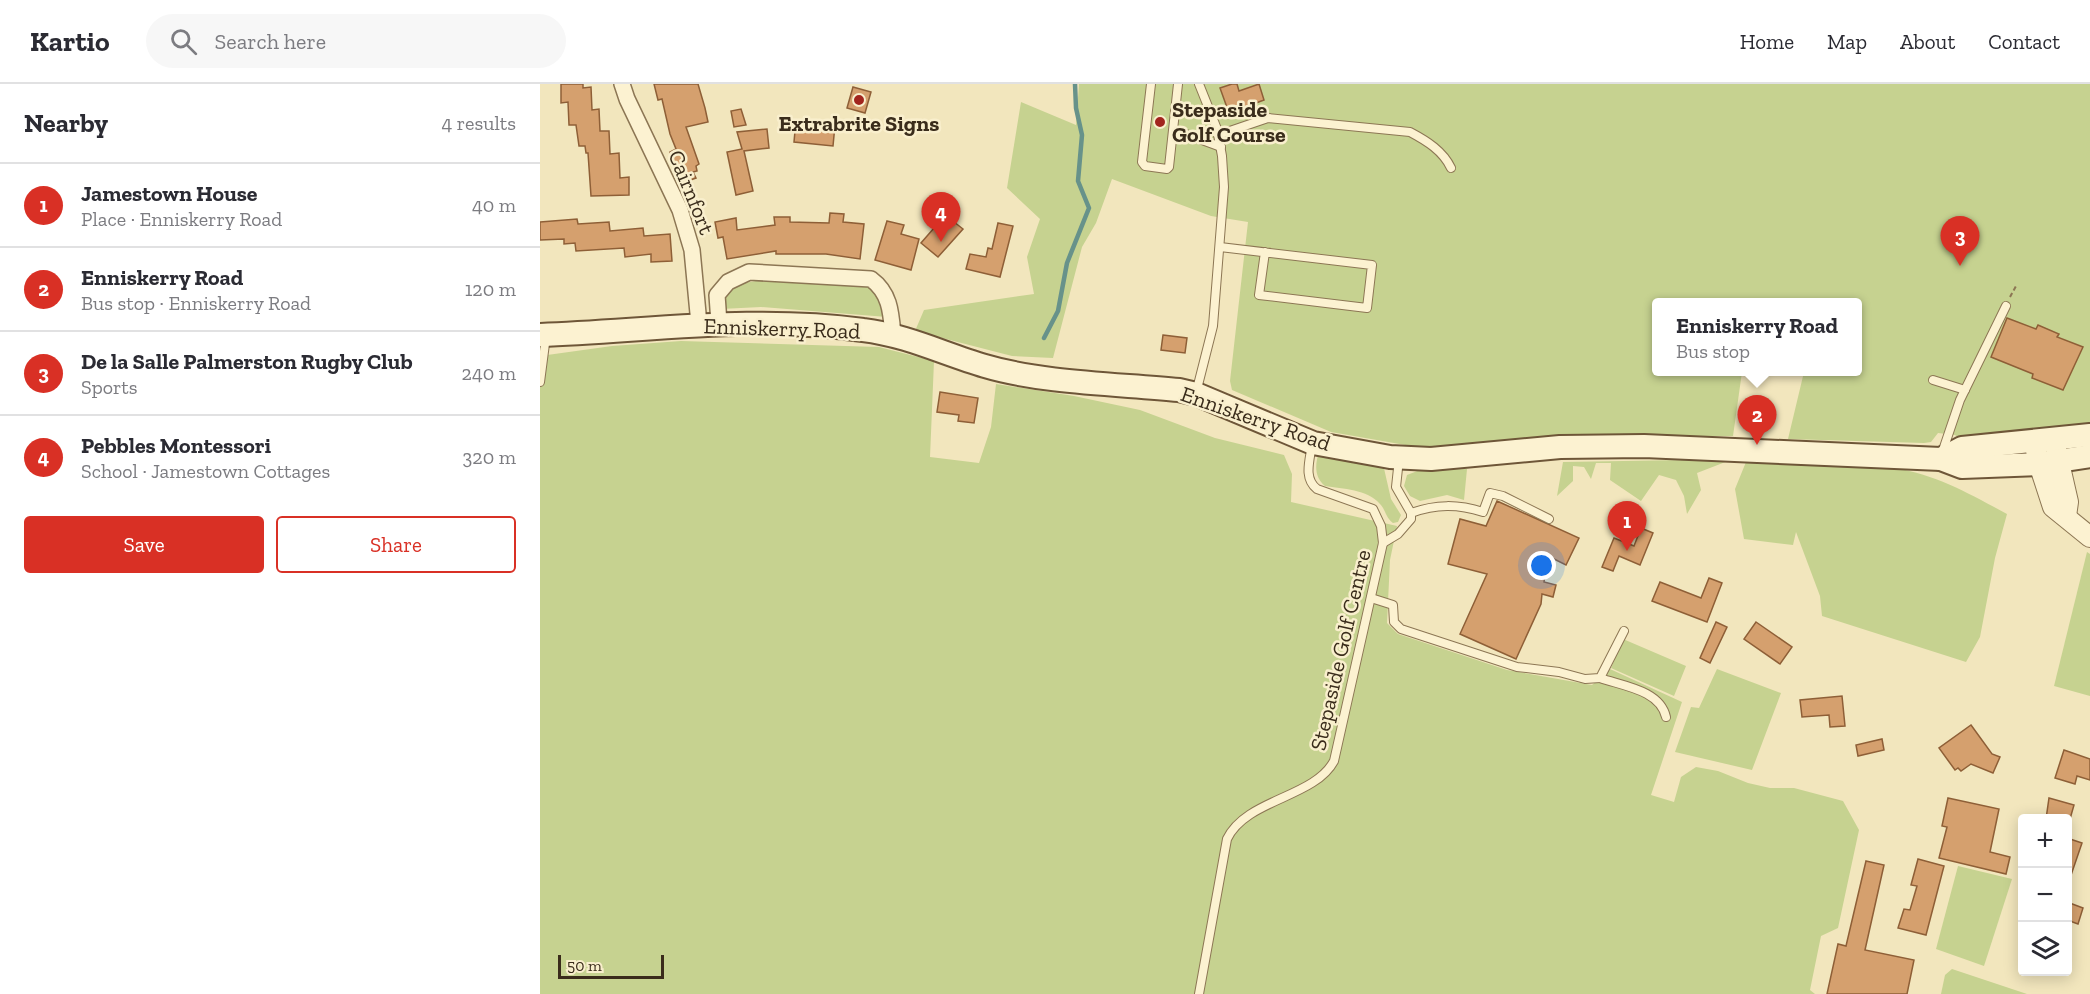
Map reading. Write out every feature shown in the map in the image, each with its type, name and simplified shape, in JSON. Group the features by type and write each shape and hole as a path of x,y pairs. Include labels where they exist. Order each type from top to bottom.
{"main road":[{"name":"Enniskerry Road","path":"543,335 709,323 851,329 893,335 986,366 1039,376 1179,390 1196,394 1313,443 1399,457 1465,458 1560,447 1644,446 1941,459 1962,467 2048,463 2090,456"},
{"name":"Enniskerry Road","path":"1941,459 1962,448 2090,435"}],"street":[{"name":"Cairnfort","path":"622,84 680,210 709,323"},
{"path":"709,323 717,295 728,282 749,272 871,279 882,287 891,310 893,335"},
{"path":"2044,440 2053,507 2090,537"}],"lane":[{"path":"1151,84 1142,162 1145,166 1167,169 1175,130 1178,84"},
{"path":"1196,394 1213,326 1224,187 1221,147 1199,84"},
{"path":"1218,135 1268,118 1410,132 1425,140 1446,157 1451,168"},
{"path":"1175,130 1221,147"},
{"path":"1220,247 1265,252 1372,265 1367,308 1260,295 1265,252"},
{"path":"1941,459 1943,445 1965,390 2006,306"},
{"path":"540,381 543,335"},
{"path":"1933,380 1965,390"},
{"path":"1313,443 1308,476 1310,484 1317,489 1373,509 1381,526 1383,543 1406,526 1411,513 1424,508 1461,505 1483,512 1490,493 1503,496 1549,519"},
{"path":"1399,457 1396,487 1411,513"},
{"name":"Stepaside Golf Centre","path":"1199,994 1227,839 1233,828 1245,818 1317,778 1330,767 1383,543"},
{"path":"1371,598 1393,605 1394,622 1401,629 1517,666 1559,672 1584,679 1600,678 1656,698 1664,709 1665,717"},
{"path":"1600,678 1624,631"}],"green space":[{"path":"1079,84 2090,84 2090,425 1963,441 1955,435 1938,433 1931,442 1924,443 1788,439 1803,376 1862,376 1862,298 1652,298 1652,376 1741,376 1733,436 1543,436 1444,446 1411,446 1331,432 1232,390 1230,381 1248,222 1211,216 1112,179 1096,223 1082,247 1053,358 1012,356 915,331 924,310 1034,294 1027,257 1040,219 1007,188 1021,102 1076,125"},
{"path":"762,280 873,285 887,317 761,307 721,309 724,294 738,284"},
{"path":"681,341 879,347 934,361 930,457 979,463 991,427 996,384 1074,396 1140,410 1215,438 1284,455 1292,474 1291,502 1397,526 1390,560 1387,623 1398,634 1507,670 1592,685 1610,669 1682,702 1651,795 1674,802 1681,777 1696,767 1718,771 1748,783 1770,788 1794,788 1843,801 1859,830 1838,928 1821,936 1810,990 1815,994 540,994 540,356 612,346"},
{"path":"1319,452 1383,464 1391,499 1401,515 1398,522 1390,521 1380,504 1368,495 1354,490 1325,486 1316,470"},
{"path":"1728,461 1697,473 1701,490 1687,514 1684,496 1676,480 1659,475 1641,501 1610,480 1611,463 1596,463 1591,479 1584,467 1573,466 1573,481 1557,496 1563,462"},
{"path":"1746,462 1895,468 1939,480 2007,514 1995,558 1980,637 1966,662 1822,616 1820,596 1796,532 1793,545 1744,539 1735,489"},
{"path":"1467,469 1464,500 1447,495 1420,501 1410,496 1404,486 1407,475 1420,470"},
{"path":"2087,552 2090,554 2090,696 2054,686"},
{"path":"1623,639 1686,666 1674,696 1611,668"},
{"path":"1717,669 1781,693 1752,770 1675,752 1691,707 1699,708"},
{"path":"1958,866 2012,879 1984,966 1936,949"},
{"path":"1952,969 2027,994 1941,994 1945,975"}],"building":[{"path":"561,84 583,84 583,88 591,87 592,110 599,109 600,131 609,131 610,154 619,153 620,178 629,177 629,195 591,196 588,153 586,153 585,146 579,146 576,125 569,125 568,102 561,103"},
{"path":"654,84 698,84 708,122 686,127 699,164 696,166 697,171 693,172 696,178 682,183 670,152 676,149 662,99 658,100"},
{"path":"1237,84 1239,91 1259,84 1264,100 1229,113 1220,88"},
{"name":"Extrabrite Signs","path":"853,87 871,92 865,113 847,108"},
{"path":"741,109 746,125 734,127 731,111"},
{"path":"796,120 835,125 833,146 794,142"},
{"path":"767,129 769,148 744,151 753,191 736,195 727,152 742,149 737,132"},
{"path":"830,213 844,214 843,222 864,224 860,259 826,254 776,254 776,251 727,259 723,237 718,238 715,222 736,218 737,230 775,225 774,217 790,217 790,222 829,223"},
{"path":"577,219 578,224 609,222 610,231 643,228 644,236 670,234 672,261 651,262 651,254 625,257 624,248 576,251 575,243 564,244 564,239 540,240 540,222"},
{"path":"941,220 949,227 954,222 963,229 938,257 921,243"},
{"path":"887,221 904,225 901,234 919,239 911,270 875,260"},
{"path":"998,223 1013,226 1000,277 966,269 970,254 986,257 988,248 992,249"},
{"path":"2007,318 2036,329 2038,325 2059,334 2057,337 2083,347 2063,390 2032,378 2033,374 1991,357"},
{"path":"1163,335 1187,338 1185,353 1161,350"},
{"path":"940,392 978,398 974,423 958,421 959,415 937,412"},
{"path":"1497,501 1579,538 1566,565 1548,556 1544,582 1556,585 1553,597 1542,594 1541,604 1516,659 1460,634 1487,574 1448,564 1460,519 1486,526"},
{"path":"1641,528 1653,533 1640,565 1619,556 1613,571 1602,567 1614,538 1634,546"},
{"path":"1709,578 1722,583 1707,622 1652,601 1660,582 1701,598"},
{"path":"1716,622 1727,627 1710,663 1700,658"},
{"path":"1756,622 1792,647 1780,664 1744,639"},
{"path":"1842,696 1845,726 1830,727 1829,715 1802,717 1800,700"},
{"path":"1971,725 1992,754 2000,757 1993,773 1971,764 1961,771 1958,768 1955,770 1939,748"},
{"path":"1882,739 1884,750 1858,756 1856,745"},
{"path":"2064,750 2090,759 2090,780 2077,776 2075,784 2055,778"},
{"path":"1948,798 1999,809 1990,852 2010,857 2006,874 1939,858 1947,827 1942,826"},
{"path":"2049,798 2074,805 2071,814 2047,814"},
{"path":"2072,840 2082,843 2072,872"},
{"path":"1918,859 1944,866 1926,935 1898,928 1904,909 1910,910 1917,886 1911,885"},
{"path":"1866,861 1884,865 1865,950 1914,960 1907,994 1827,994 1838,944 1846,946"},
{"path":"2072,904 2083,908 2078,924 2072,922"}],"waterway":[{"path":"1044,338 1058,311 1067,263 1089,208 1078,181 1082,135 1076,108 1075,84"}],"place":[{"name":"Extrabrite Signs","path":"859,100"},
{"name":"Stepaside Golf Course","path":"1160,122"},
{"name":"Pebbles Montessori","path":"941,242"},
{"name":"De la Salle Palmerston Rugby Club","path":"1960,266"},
{"name":"Enniskerry Road","path":"1757,445"},
{"name":"Jamestown House","path":"1627,551"}]}
